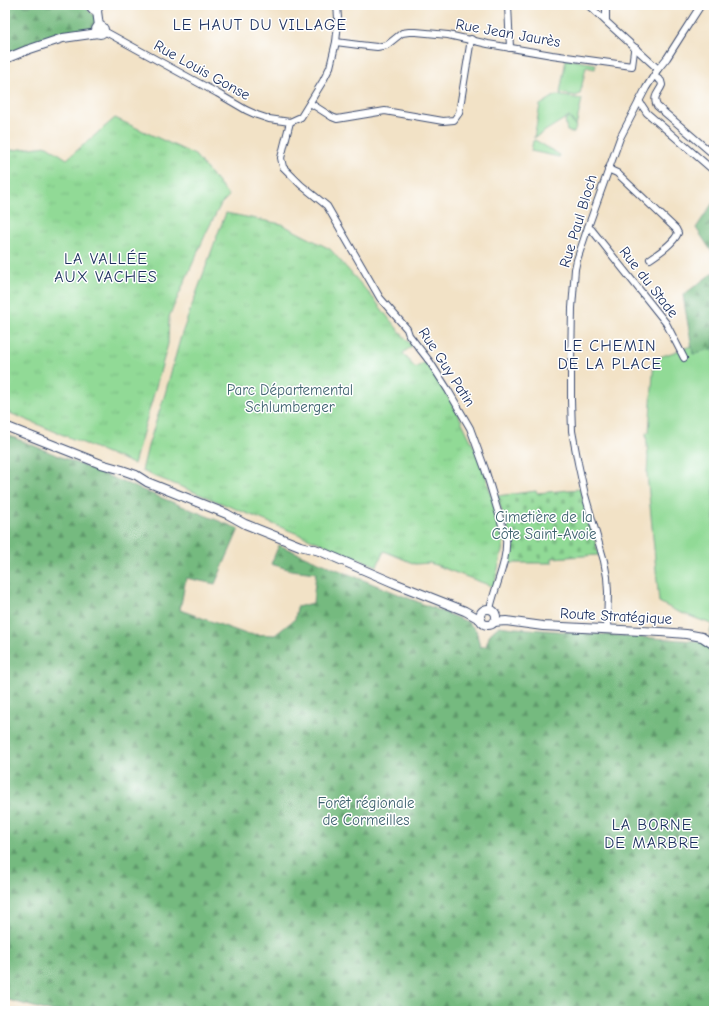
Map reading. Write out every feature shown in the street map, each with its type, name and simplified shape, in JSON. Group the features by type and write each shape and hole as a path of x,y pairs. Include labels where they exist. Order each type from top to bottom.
{"street":[{"path":"5,59 26,50 63,38 97,31 98,7 92,10 88,5"},
{"path":"290,122 301,117 330,67 336,42 338,18 337,5"},
{"path":"508,5 510,48"},
{"path":"588,5 658,69"},
{"path":"606,5 606,21"},
{"name":"Rue Paul Bloch","path":"607,630 607,577 604,561 585,495 572,431 570,400 572,308 575,269 588,227 620,138 646,88 701,5"},
{"name":"Rue Louis Gonse","path":"97,31 218,93 246,110 269,119 290,122"},
{"name":"Rue Jean Jaurès","path":"336,42 382,46 387,45 402,33 409,32 448,35 510,48 632,66 634,51 636,48"},
{"path":"310,103 337,119 385,111 443,121 454,120 459,113 471,40"},
{"path":"654,76 661,81 662,85 656,96 655,101 657,106 714,155"},
{"path":"640,101 648,113 714,171"},
{"name":"Rue Guy Patin","path":"290,122 281,158 283,167 301,185 327,206 380,298 407,329 409,335 430,362 470,428 485,469 507,542 491,614"},
{"path":"608,169 617,173 676,229 678,233 676,238 650,259"},
{"name":"Rue du Stade","path":"588,227 592,230 666,323 684,358"},
{"name":"Route Stratégique","path":"5,426 101,464 134,480 147,482 227,514 302,541 320,551 465,611 486,624 490,624 491,614"},
{"name":"Route Stratégique","path":"465,611 491,614 499,621 543,626 686,634 702,638 714,645"},
{"path":"481,620 480,616 491,614"}],"green space":[{"path":"5,5 85,5 95,16 96,27 94,29 60,33 5,55"},
{"path":"566,59 596,64 595,69 586,67 580,94 576,96 560,93"},
{"path":"556,95 582,99 576,126 569,116 534,138 540,105"},
{"path":"569,117 576,127 574,133 567,131 565,120"},
{"path":"115,118 195,155 229,196 221,204 207,231 169,317 168,344 134,464 5,411 5,151 47,146 67,159"},
{"path":"535,140 560,155 559,157 531,151 533,141"},
{"path":"714,201 714,255 696,228"},
{"name":"Parc Départemental Schlumberger","path":"226,213 281,224 330,249 374,299 412,346 403,353 415,368 425,362 436,377 457,412 475,449 486,477 504,542 494,587 430,563 415,564 384,551 377,566 142,471 181,336"},
{"path":"714,272 714,348 693,354 683,295"},
{"path":"714,338 714,625 676,611 659,602 647,473 648,458 646,433 649,432 654,359"},
{"name":"Forêt régionale de Cormeilles","path":"5,434 239,529 215,584 186,578 180,610 246,634 275,635 295,619 297,607 313,603 316,573 291,570 271,564 279,545 468,622 476,630 480,647 486,646 490,634 499,626 708,642 712,624 714,625 714,1011 49,1011 5,999"},
{"name":"Cimetière de la Côte Saint-Avoie","path":"580,489 599,555 552,558 552,563 507,563 511,546 509,533 497,496 536,491 537,493"}],"district":[{"name":"LE HAUT DU VILLAGE","path":"260,24"},
{"name":"LA VALLÉE AUX VACHES","path":"106,267"},
{"name":"LE CHEMIN DE LA PLACE","path":"610,354"},
{"name":"LA BORNE DE MARBRE","path":"652,833"}]}
